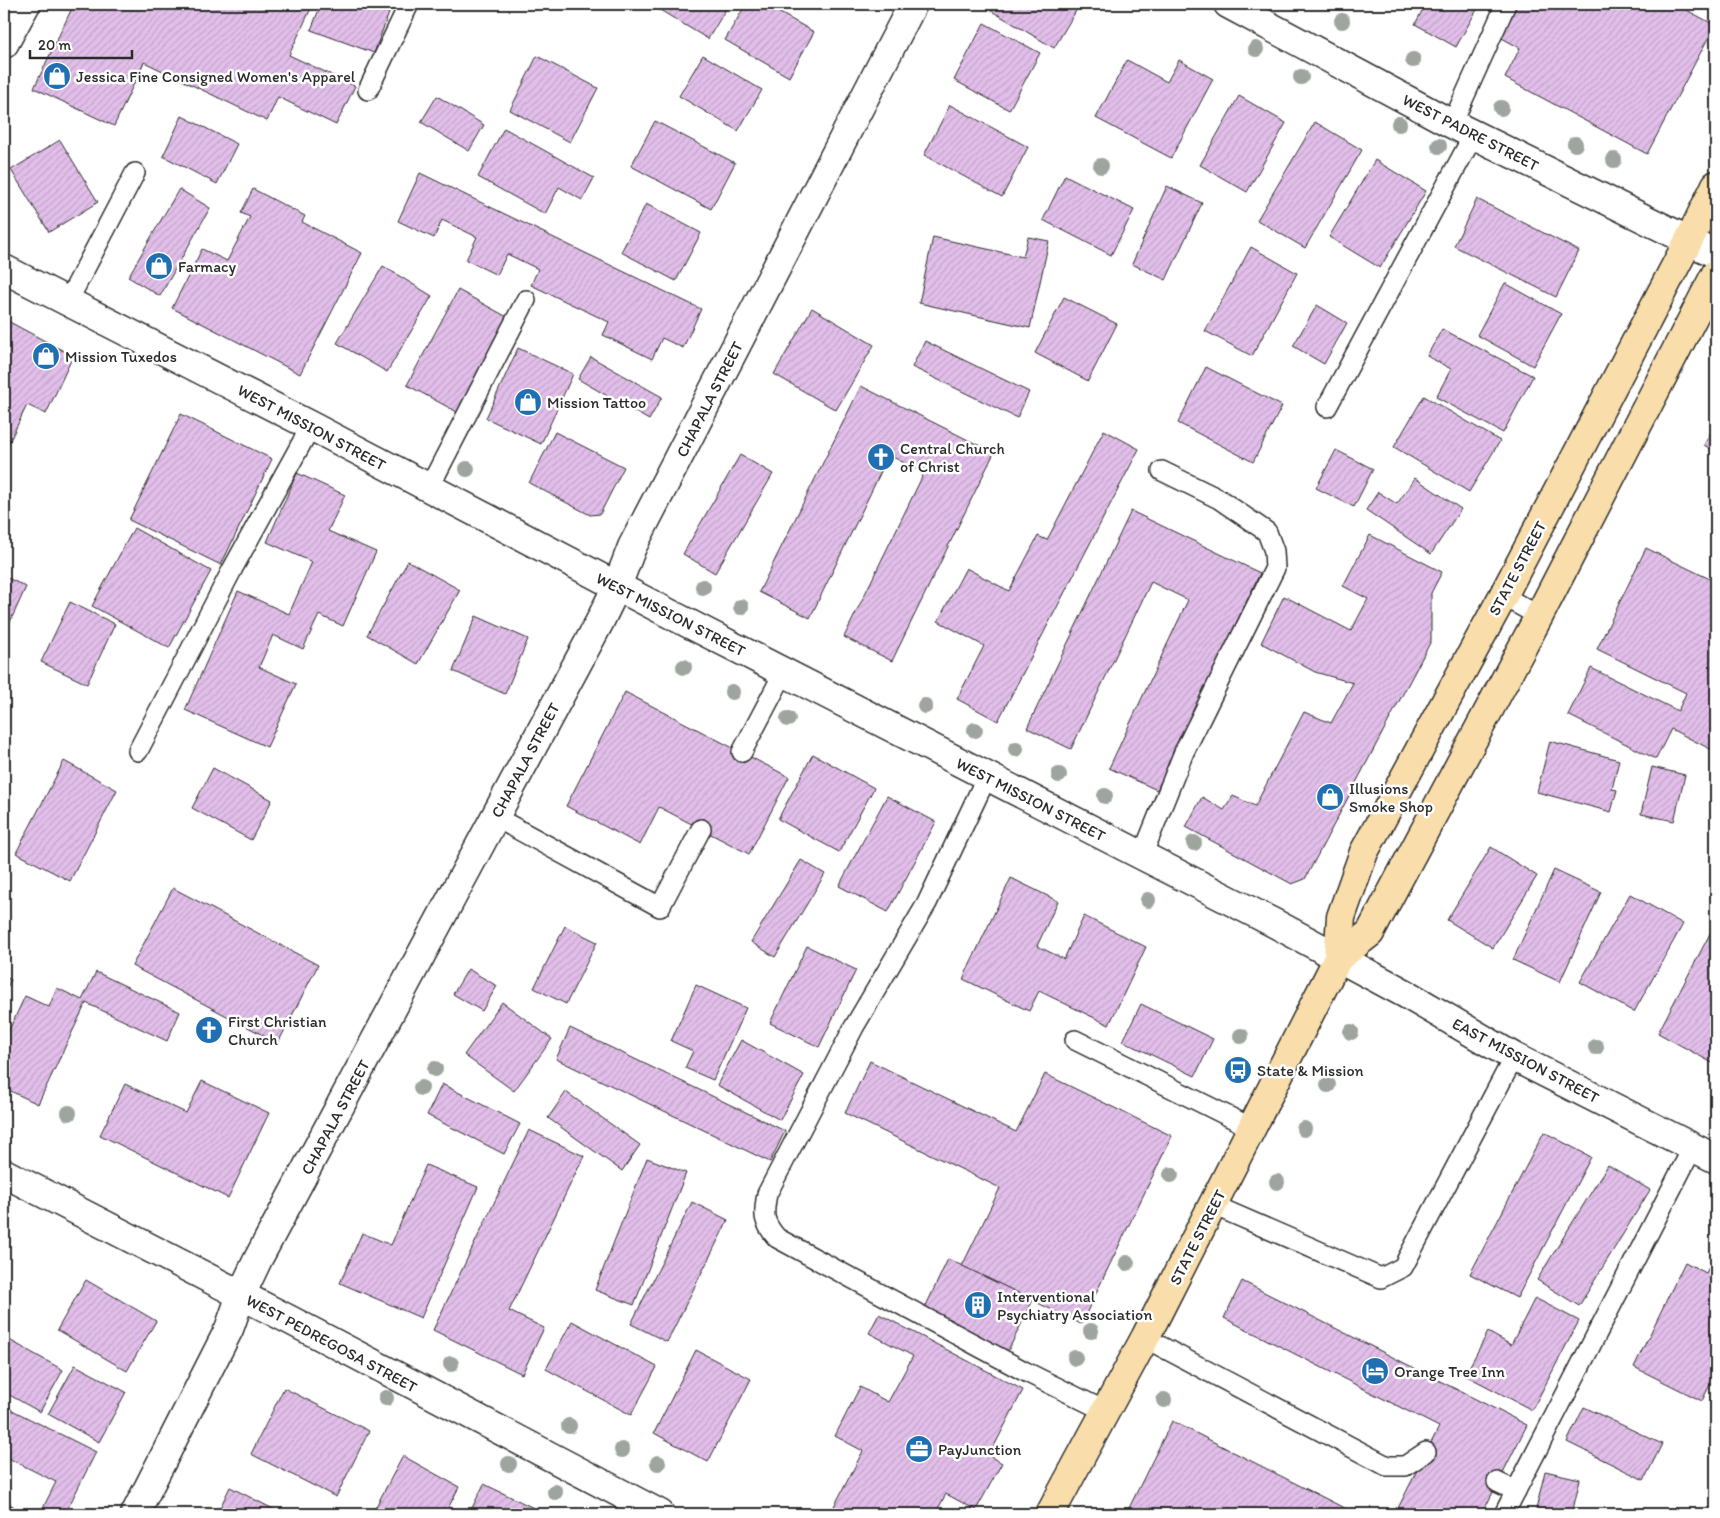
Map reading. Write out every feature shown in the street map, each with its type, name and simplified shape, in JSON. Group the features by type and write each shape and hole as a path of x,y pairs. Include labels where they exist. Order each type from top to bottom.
{"main road":[{"name":"STATE STREET","path":"1050,1514 1107,1412 1338,958 1341,917 1364,852 1503,596 1716,185"},
{"name":"STATE STREET","path":"1338,958 1370,933 1539,616 1716,273"}],"street":[{"path":"4,44 26,4"},
{"name":"CHAPALA STREET","path":"135,1514 229,1329 258,1260 617,586 632,547 913,4"},
{"name":"WEST PADRE STREET","path":"1228,4 1463,129 1716,254"},
{"name":"WEST MISSION STREET","path":"4,269 1338,958"},
{"name":"EAST MISSION STREET","path":"1338,958 1406,994 1514,1057 1704,1153"},
{"name":"WEST PEDREGOSA STREET","path":"4,1172 242,1295 647,1511"}],"lane":[{"path":"368,90 409,4"},
{"path":"1327,407 1463,129 1506,4"},
{"path":"68,301 135,173"},
{"path":"429,488 526,300"},
{"path":"138,751 233,568 311,426"},
{"path":"1142,856 1184,752 1275,568 1274,551 1267,532 1220,499 1162,470"},
{"path":"1503,596 1539,616"},
{"path":"742,752 784,672"},
{"path":"987,776 927,903 854,1028 767,1194 763,1213 768,1227 777,1238 1024,1371 1107,1412"},
{"path":"495,817 660,907 702,829"},
{"path":"1075,1040 1252,1128"},
{"path":"1214,1205 1381,1278 1403,1267 1514,1057"},
{"path":"1504,1514 1704,1153"},
{"path":"1145,1338 1387,1466 1405,1466 1426,1452"},
{"path":"1498,1482 1516,1491"}],"building":[{"path":"74,4 313,4 289,55 355,86 336,125 278,97 267,121 144,62 114,126 34,88"},
{"path":"321,4 363,4 389,13 374,53 311,30"},
{"path":"650,4 729,4 708,39"},
{"path":"746,4 764,4 814,32 789,77 725,40"},
{"path":"993,4 1080,4 1054,48 990,10"},
{"path":"1426,4 1480,4 1456,47 1415,24"},
{"path":"1518,4 1675,4 1715,25 1647,154 1505,78 1520,48 1500,37"},
{"path":"984,23 1040,53 1009,110 954,80"},
{"path":"703,55 762,90 738,131 679,96"},
{"path":"537,56 598,88 570,142 510,110"},
{"path":"1127,60 1167,82 1179,60 1213,79 1171,158 1096,118"},
{"path":"437,96 484,125 469,151 421,122"},
{"path":"1239,96 1286,123 1247,192 1200,165"},
{"path":"950,105 1028,147 1002,197 924,155"},
{"path":"182,116 237,144 217,184 163,156"},
{"path":"655,121 735,163 711,209 631,166"},
{"path":"1315,122 1362,150 1305,248 1257,220"},
{"path":"504,128 594,178 582,200 559,187 545,214 478,177"},
{"path":"60,140 98,202 49,232 11,170"},
{"path":"1375,160 1426,191 1380,268 1329,237"},
{"path":"420,173 701,309 683,348 662,338 652,359 603,335 609,322 531,285 538,269 507,254 497,275 466,260 477,237 442,220 434,238 398,221"},
{"path":"1065,175 1134,210 1111,255 1043,220"},
{"path":"1167,186 1202,203 1166,280 1132,264"},
{"path":"179,189 210,208 160,296 128,277"},
{"path":"253,189 305,216 302,222 362,253 300,374 172,308 202,249 227,261 250,217 241,213"},
{"path":"1477,199 1579,251 1556,297 1454,246"},
{"path":"646,204 701,233 676,281 621,252"},
{"path":"933,237 1023,257 1028,237 1049,241 1030,328 919,303"},
{"path":"1251,247 1297,273 1252,356 1205,331"},
{"path":"383,266 432,296 387,372 337,343"},
{"path":"1505,283 1561,314 1533,366 1477,335"},
{"path":"458,290 509,318 459,413 407,385"},
{"path":"1064,297 1117,324 1088,381 1035,353"},
{"path":"1317,305 1347,323 1324,364 1293,346"},
{"path":"812,308 874,345 836,410 774,374"},
{"path":"4,319 73,356 46,414 27,405 4,453"},
{"path":"1442,329 1533,376 1503,433 1436,397 1451,369 1427,356"},
{"path":"925,341 1029,392 1017,418 912,367"},
{"path":"518,348 573,374 541,444 486,418"},
{"path":"591,357 662,397 649,420 578,379"},
{"path":"1206,367 1282,406 1253,462 1178,423"},
{"path":"861,386 994,453 892,661 844,637 924,473 889,455 810,618 759,592"},
{"path":"1424,396 1500,441 1469,492 1394,447"},
{"path":"181,414 272,459 221,565 129,520"},
{"path":"1716,423 1716,452 1704,445"},
{"path":"1104,430 1139,449 998,721 957,699 984,646 938,621 966,568 1009,591 1038,536 1047,540"},
{"path":"555,432 624,467 600,514 590,515 529,483"},
{"path":"1336,450 1373,469 1354,507 1316,488"},
{"path":"740,455 773,474 715,573 683,554"},
{"path":"297,473 345,495 328,531 376,552 343,626 319,615 303,649 273,635 259,667 296,684 267,747 185,710 238,591 289,614 312,562 267,542"},
{"path":"1415,478 1461,509 1431,554 1366,510 1378,492 1397,504"},
{"path":"1131,511 1260,573 1157,790 1109,768 1188,600 1151,582 1071,749 1027,728"},
{"path":"134,528 211,571 169,648 92,606"},
{"path":"1370,535 1442,572 1431,593 1431,641 1305,879 1292,884 1186,827 1202,797 1224,810 1233,796 1255,806 1304,712 1331,723 1353,683 1315,672 1261,643 1284,596 1351,631 1368,599 1343,586"},
{"path":"1646,548 1716,582 1716,752 1671,729 1656,759 1568,715 1591,668 1678,711 1686,693 1597,649"},
{"path":"408,561 460,590 418,664 367,635"},
{"path":"4,576 26,587 10,622 4,619"},
{"path":"70,602 115,624 87,684 41,662"},
{"path":"476,616 528,639 505,694 453,671"},
{"path":"625,692 789,777 749,854 659,807 640,845 566,806"},
{"path":"1550,741 1619,760 1612,789 1617,790 1611,812 1537,792"},
{"path":"813,754 874,788 839,852 778,819"},
{"path":"64,761 117,790 70,881 16,853"},
{"path":"1652,767 1685,775 1674,821 1641,814"},
{"path":"213,768 272,800 251,840 192,808"},
{"path":"887,796 936,822 888,912 839,886"},
{"path":"1491,847 1537,876 1493,948 1447,920"},
{"path":"801,860 825,874 775,957 751,942"},
{"path":"1554,870 1601,892 1560,982 1513,960"},
{"path":"1011,878 1058,901 1037,946 1064,959 1084,916 1146,947 1109,1025 1039,991 1029,1011 963,979"},
{"path":"173,888 318,965 278,1043 132,966"},
{"path":"1630,894 1683,924 1634,1012 1580,982"},
{"path":"565,926 597,942 566,1004 534,988"},
{"path":"1714,926 1716,927 1716,1065 1658,1033"},
{"path":"807,946 856,970 819,1047 770,1023"},
{"path":"468,969 497,986 482,1011 453,994"},
{"path":"96,972 180,1012 167,1041 86,1003 38,1104 4,1088 4,1041 25,996 49,1007 57,988 82,1000"},
{"path":"4,976 11,980 4,993"},
{"path":"696,985 746,1008 713,1080 685,1068 693,1051 671,1041"},
{"path":"502,1002 552,1039 514,1091 464,1055"},
{"path":"1141,1004 1213,1039 1195,1076 1123,1041"},
{"path":"570,1028 785,1131 770,1162 556,1059"},
{"path":"741,1040 804,1075 780,1120 717,1085"},
{"path":"870,1061 1016,1132 1045,1074 1172,1136 1081,1324 962,1266 1000,1188 845,1113"},
{"path":"202,1081 269,1113 228,1198 100,1135 125,1084 186,1113"},
{"path":"442,1084 520,1124 504,1154 427,1115"},
{"path":"566,1092 640,1145 622,1171 548,1118"},
{"path":"529,1130 584,1156 509,1311 544,1328 522,1374 433,1330"},
{"path":"1544,1132 1591,1157 1517,1298 1470,1274"},
{"path":"647,1158 686,1173 634,1305 595,1290"},
{"path":"426,1165 478,1187 421,1318 340,1283 362,1233 391,1245"},
{"path":"1608,1165 1650,1190 1579,1306 1537,1280"},
{"path":"692,1202 728,1220 667,1342 631,1324"},
{"path":"1716,1253 1716,1372 1702,1401 1634,1367 1685,1262 1706,1273"},
{"name":"Interventional Psychiatry Association","path":"948,1259 1033,1300 1008,1351 924,1310"},
{"path":"86,1280 156,1321 127,1371 57,1330"},
{"name":"Orange Tree Inn","path":"1242,1281 1527,1425 1482,1514 1395,1514 1439,1427 1224,1318"},
{"path":"1535,1298 1579,1321 1532,1410 1465,1375 1488,1332 1511,1345"},
{"path":"879,1314 1023,1390 989,1456 1002,1463 976,1510 946,1494 935,1514 830,1514 863,1451 835,1436 860,1387 888,1402 913,1356 869,1333"},
{"path":"572,1321 657,1367 631,1415 546,1369"},
{"path":"4,1337 63,1370 40,1412 4,1392"},
{"path":"696,1350 751,1379 708,1462 654,1433"},
{"path":"75,1365 126,1392 99,1442 48,1414"},
{"path":"284,1388 369,1431 336,1497 251,1454"},
{"path":"4,1406 96,1452 65,1514 40,1514 56,1482 4,1456"},
{"path":"1584,1407 1662,1444 1644,1480 1567,1442"},
{"path":"1172,1421 1356,1514 1243,1514 1230,1508 1227,1514 1126,1514"},
{"path":"403,1456 459,1487 445,1514 372,1514"},
{"path":"1545,1471 1580,1479 1572,1514 1535,1514"},
{"path":"484,1484 546,1514 469,1514"},
{"path":"230,1487 283,1514 217,1514"}],"place":[{"name":"Jessica Fine Consigned Women's Apparel","path":"57,76"},
{"name":"Farmacy","path":"159,266"},
{"name":"Mission Tuxedos","path":"46,356"},
{"name":"Mission Tattoo","path":"528,402"},
{"name":"Central Church of Christ","path":"881,457"},
{"name":"Illusions Smoke Shop","path":"1330,797"},
{"name":"First Christian Church","path":"209,1030"},
{"name":"State & Mission","path":"1238,1070"},
{"name":"Interventional Psychiatry Association","path":"978,1305"},
{"name":"Orange Tree Inn","path":"1375,1371"},
{"name":"PayJunction","path":"919,1449"}]}
